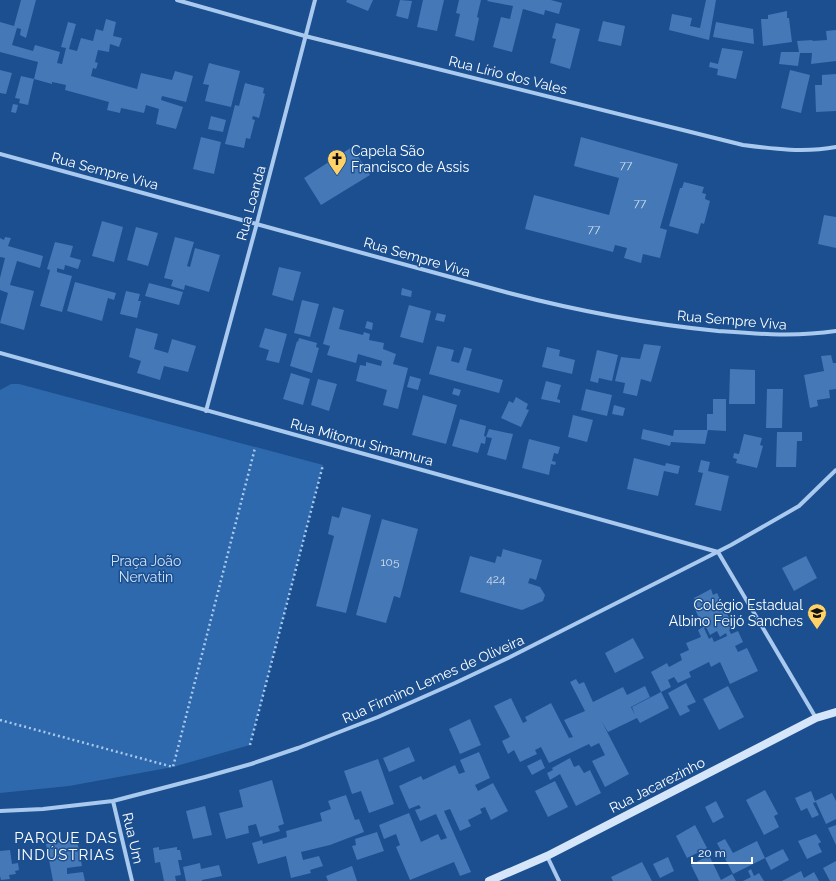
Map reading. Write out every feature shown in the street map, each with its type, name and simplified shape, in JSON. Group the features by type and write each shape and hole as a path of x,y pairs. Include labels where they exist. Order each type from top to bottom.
{"street":[{"name":"Rua Lírio dos Vales","path":"178,0 305,36 742,145 777,150 809,150 836,147"},
{"name":"Rua Loanda","path":"206,411 315,0"},
{"name":"Rua Sempre Viva","path":"0,154 509,293 604,315 666,325 742,333 792,336 836,331"},
{"name":"Rua Mitomu Simamura","path":"0,353 718,552"},
{"name":"Rua Firmino Lemes de Oliveira","path":"0,811 43,809 113,801 251,764 298,748 378,717 510,657 718,552 799,506 836,470"},
{"path":"718,552 816,718"},
{"name":"Rua Jacarezinho","path":"489,881 547,856 816,718 836,712"},
{"name":"Rua Um","path":"113,801 132,881"},
{"path":"547,856 559,881"}],"path":[{"path":"0,720 173,767 255,448"},
{"path":"250,745 323,465"}],"green space":[{"name":"Praça João Nervatin","path":"11,384 19,384 323,465 250,745 173,767 69,786 0,793 0,390"}],"building":[{"path":"21,0 36,0 26,38 20,35 21,29 17,28 12,45 33,51 35,45 60,52 57,63 62,64 66,48 61,47 68,22 76,24 69,49 77,51 81,38 93,41 96,29 103,31 106,19 116,22 113,36 122,38 119,47 110,44 109,52 98,50 95,62 98,63 96,69 93,68 91,76 137,89 141,73 172,80 175,71 193,76 186,102 162,96 161,100 183,107 176,129 156,124 159,109 146,105 144,113 121,108 120,113 107,110 109,102 65,90 66,85 52,82 52,84 34,79 38,62 0,52 0,22 14,26"},
{"path":"347,0 373,0 368,11 346,2"},
{"path":"400,0 412,1 408,19 396,16"},
{"path":"423,0 444,0 437,31 417,27"},
{"path":"459,0 481,0 474,41 455,36 460,14 456,13"},
{"path":"551,0 562,3 559,14 545,10 544,15 523,9 512,52 493,47 501,17 510,19 513,6 487,1"},
{"path":"706,0 716,0 709,40 669,30 672,14 692,18 690,26 700,28"},
{"path":"787,11 792,42 763,46 761,19 768,19 768,15"},
{"path":"603,21 625,26 621,46 598,41"},
{"path":"716,22 753,29 754,44 713,37"},
{"path":"556,23 580,29 570,69 550,63 556,39 552,38"},
{"path":"836,30 836,61 811,64 812,53 800,53 798,66 779,64 781,52 799,52 797,41 827,40 826,31"},
{"path":"722,48 743,51 736,79 717,75 718,69 709,67 710,62 718,64"},
{"path":"209,63 240,71 231,107 205,101 209,85 203,84"},
{"path":"0,70 12,73 6,94 0,93"},
{"path":"790,70 810,75 801,113 781,108"},
{"path":"836,74 836,111 816,112 815,85 822,85 822,75"},
{"path":"21,76 34,79 28,105 19,103 20,99 15,98"},
{"path":"245,83 264,88 263,93 265,94 259,118 253,116 252,119 255,120 250,139 246,138 244,148 225,144 235,105 239,106"},
{"path":"13,104 18,105 16,113 11,112"},
{"path":"211,116 226,120 223,132 208,129"},
{"path":"201,137 221,142 214,174 193,169"},
{"path":"581,137 678,164 660,228 667,230 660,258 643,254 641,263 624,258 627,248 615,245 613,252 525,229 534,195 609,215 619,178 574,166"},
{"name":"Capela São Francisco de Assis","path":"352,147 370,175 321,205 304,178"},
{"path":"684,182 704,187 702,193 706,194 705,199 710,201 704,224 701,223 698,234 669,226 680,188 682,188"},
{"path":"824,215 836,217 836,248 818,244"},
{"path":"102,221 123,227 114,262 92,256"},
{"path":"136,227 158,233 148,266 127,260"},
{"path":"5,237 11,238 8,246 43,256 40,268 17,261 10,285 34,291 24,330 0,323 8,293 0,290 0,278 5,258 0,257 0,238 4,240"},
{"path":"175,237 194,242 187,266 190,267 195,248 220,255 209,292 185,285 184,290 171,286 173,280 164,278"},
{"path":"55,242 73,246 70,257 81,260 78,269 65,265 64,270 57,268 57,272 72,276 62,312 40,306 50,270 47,269"},
{"path":"279,267 301,272 293,301 272,295"},
{"path":"75,282 116,293 114,300 108,298 102,321 67,311"},
{"path":"149,283 183,292 179,305 145,296"},
{"path":"402,288 412,291 411,297 401,295"},
{"path":"126,291 140,294 138,301 141,301 137,318 120,314"},
{"path":"302,300 319,304 310,337 294,333"},
{"path":"409,305 431,311 423,343 400,337"},
{"path":"333,307 344,310 339,329 363,335 364,332 370,334 369,340 384,343 383,349 396,354 393,364 408,368 398,409 383,405 387,390 356,381 360,365 366,366 366,362 381,366 382,361 358,354 356,363 327,355 330,346 323,344"},
{"path":"437,313 446,315 444,322 435,320"},
{"path":"367,321 373,323 372,330 365,328"},
{"path":"136,328 158,334 154,349 168,353 172,339 196,346 188,372 164,366 160,380 137,373 141,361 129,357"},
{"path":"265,328 287,334 279,363 266,360 269,350 259,347"},
{"path":"299,338 317,343 316,347 319,348 312,373 290,366"},
{"path":"644,344 661,346 651,382 641,379 637,396 623,393 625,383 615,381 621,357 640,359"},
{"path":"437,346 454,350 451,361 459,363 464,347 472,349 466,370 503,380 499,393 429,374"},
{"path":"547,347 560,350 559,356 575,360 572,374 542,367"},
{"path":"597,350 618,355 612,381 599,378 598,383 590,381"},
{"path":"831,355 833,363 836,363 836,389 829,390 830,398 817,400 818,406 810,408 804,375 824,371 821,356"},
{"path":"730,369 755,370 755,404 729,404"},
{"path":"291,373 310,379 303,405 283,399"},
{"path":"410,376 421,379 418,390 407,387"},
{"path":"318,379 337,384 329,411 311,405"},
{"path":"546,381 561,385 557,399 560,400 560,403 541,399"},
{"path":"454,388 461,390 459,396 452,394"},
{"path":"586,389 612,395 607,416 581,410"},
{"path":"767,389 783,389 782,428 766,428"},
{"path":"423,395 457,405 446,444 412,435"},
{"path":"516,397 528,404 526,409 529,410 521,427 501,418 509,401 513,403"},
{"path":"713,399 726,399 726,431 708,430 705,444 671,442 670,446 641,439 643,429 673,436 674,430 707,430 707,414 713,414"},
{"path":"614,405 625,408 623,416 612,414"},
{"path":"573,415 593,420 587,442 568,437"},
{"path":"460,419 486,426 484,436 486,437 485,444 481,443 478,453 452,446"},
{"path":"489,429 513,434 506,460 487,455 492,438 486,437"},
{"path":"777,432 802,432 802,441 797,441 796,467 776,467"},
{"path":"744,434 762,438 760,445 763,446 757,468 736,463 737,459 733,458 734,453 739,454"},
{"path":"529,439 560,447 558,454 554,453 552,461 556,462 555,465 551,464 549,475 522,468"},
{"path":"634,458 665,466 666,463 680,466 678,474 664,471 658,496 627,489"},
{"path":"701,460 710,462 708,471 729,476 721,511 695,505 703,473 698,472"},
{"path":"342,507 371,515 346,613 316,606 334,536 328,534 332,516 339,518"},
{"path":"382,519 418,529 400,598 394,596 386,623 356,615"},
{"path":"503,549 542,560 536,580 530,578 528,583 540,587 545,595 543,601 522,610 460,592 470,556 495,563 497,556 501,557"},
{"path":"806,556 817,578 794,591 782,568"},
{"path":"711,589 713,595 717,593 734,628 729,630 731,634 738,631 743,642 735,646 738,652 747,648 758,671 730,684 720,662 711,667 709,662 689,672 691,677 678,683 674,677 668,680 671,687 661,692 651,672 667,663 669,667 682,660 680,654 689,650 686,643 701,637 698,630 703,627 694,607 697,605 694,598","holes":["706,627 710,635 717,631 720,637 726,633 727,636 714,642 712,637 709,639 704,628"]},
{"path":"633,638 644,658 615,673 605,653"},
{"path":"576,679 579,684 584,682 593,702 623,687 627,695 645,686 650,697 631,707 635,715 632,707 661,692 669,708 640,723 637,718 608,732 602,722 629,774 605,787 592,761 605,755 599,743 591,747 589,744 549,763 541,747 535,750 537,754 520,762 514,750 508,754 502,741 510,737 494,706 511,698 523,723 527,721 525,717 551,703 569,738 573,737 564,720 585,711 570,682"},
{"path":"686,683 696,702 687,706 690,711 680,716 668,693"},
{"path":"728,686 744,717 719,730 703,699"},
{"path":"470,719 481,745 460,754 449,729"},
{"path":"409,747 415,761 389,772 383,758"},
{"path":"479,752 490,778 475,785 478,791 493,783 508,811 491,820 485,807 480,809 482,813 468,820 471,826 460,831 450,809 444,811 471,872 460,876 454,862 410,880 396,847 400,845 396,834 384,839 379,825 409,813 421,842 438,834 441,840 447,838 436,814 420,821 415,810 421,808 419,805 409,809 399,786 421,776 423,780 455,765 459,774 465,772 460,760"},
{"path":"570,758 574,767 579,765 584,773 590,770 601,793 576,806 560,774 550,780 547,773 553,770 552,768"},
{"path":"378,759 394,804 369,813 361,791 352,794 344,771"},
{"path":"541,759 545,768 532,775 527,766"},
{"path":"272,780 284,824 278,826 280,831 260,837 256,824 248,826 249,833 226,839 219,813 243,807 239,790"},
{"path":"555,781 568,807 548,817 535,791"},
{"path":"765,790 778,814 774,816 779,827 764,835 746,800"},
{"path":"811,791 815,801 832,793 836,801 836,819 826,824 816,802 813,803 819,815 812,818 807,808 801,811 795,798"},
{"path":"346,795 355,820 359,819 364,832 330,845 301,852 303,860 319,856 323,866 310,870 311,873 291,878 286,856 258,864 252,843 262,840 263,844 287,837 286,831 322,821 320,813 331,809 328,801"},
{"path":"716,801 724,817 713,823 705,807"},
{"path":"205,806 212,835 193,839 186,811"},
{"path":"695,825 707,848 687,858 676,836"},
{"path":"836,825 836,845 828,828"},
{"path":"377,832 384,851 357,860 352,846 356,845 355,839"},
{"path":"816,834 821,842 818,844 822,852 807,859 798,841"},
{"path":"725,839 733,853 757,841 765,858 733,874 717,843"},
{"path":"77,840 82,866 67,868 67,874 83,872 85,881 53,881 46,844"},
{"path":"159,847 159,850 177,847 177,850 180,850 182,860 178,860 181,875 175,876 176,881 164,881 160,862 155,863 153,848"},
{"path":"783,849 789,860 771,870 765,858"},
{"path":"10,850 12,864 18,863 19,870 15,871 16,874 9,875 10,879 1,880 0,851"},
{"path":"709,855 721,880 732,874 736,881 699,881 691,865"},
{"path":"668,857 674,871 660,878 653,864"},
{"path":"836,861 836,881 830,881 823,868"},
{"path":"642,862 652,881 613,881 611,877"},
{"path":"200,863 201,869 219,865 222,876 202,881 186,881 183,867"},
{"path":"352,866 357,881 328,881 326,876"},
{"path":"751,869 754,876 759,873 764,881 743,881 751,877 748,871"},
{"path":"801,871 804,878 814,872 819,881 782,881"}],"place":[{"name":"Capela São Francisco de Assis","path":"337,176"},
{"name":"Colégio Estadual Albino Feijó Sanches","path":"817,630"}],"district":[{"name":"PARQUE DAS INDÚSTRIAS","path":"66,846"}]}
